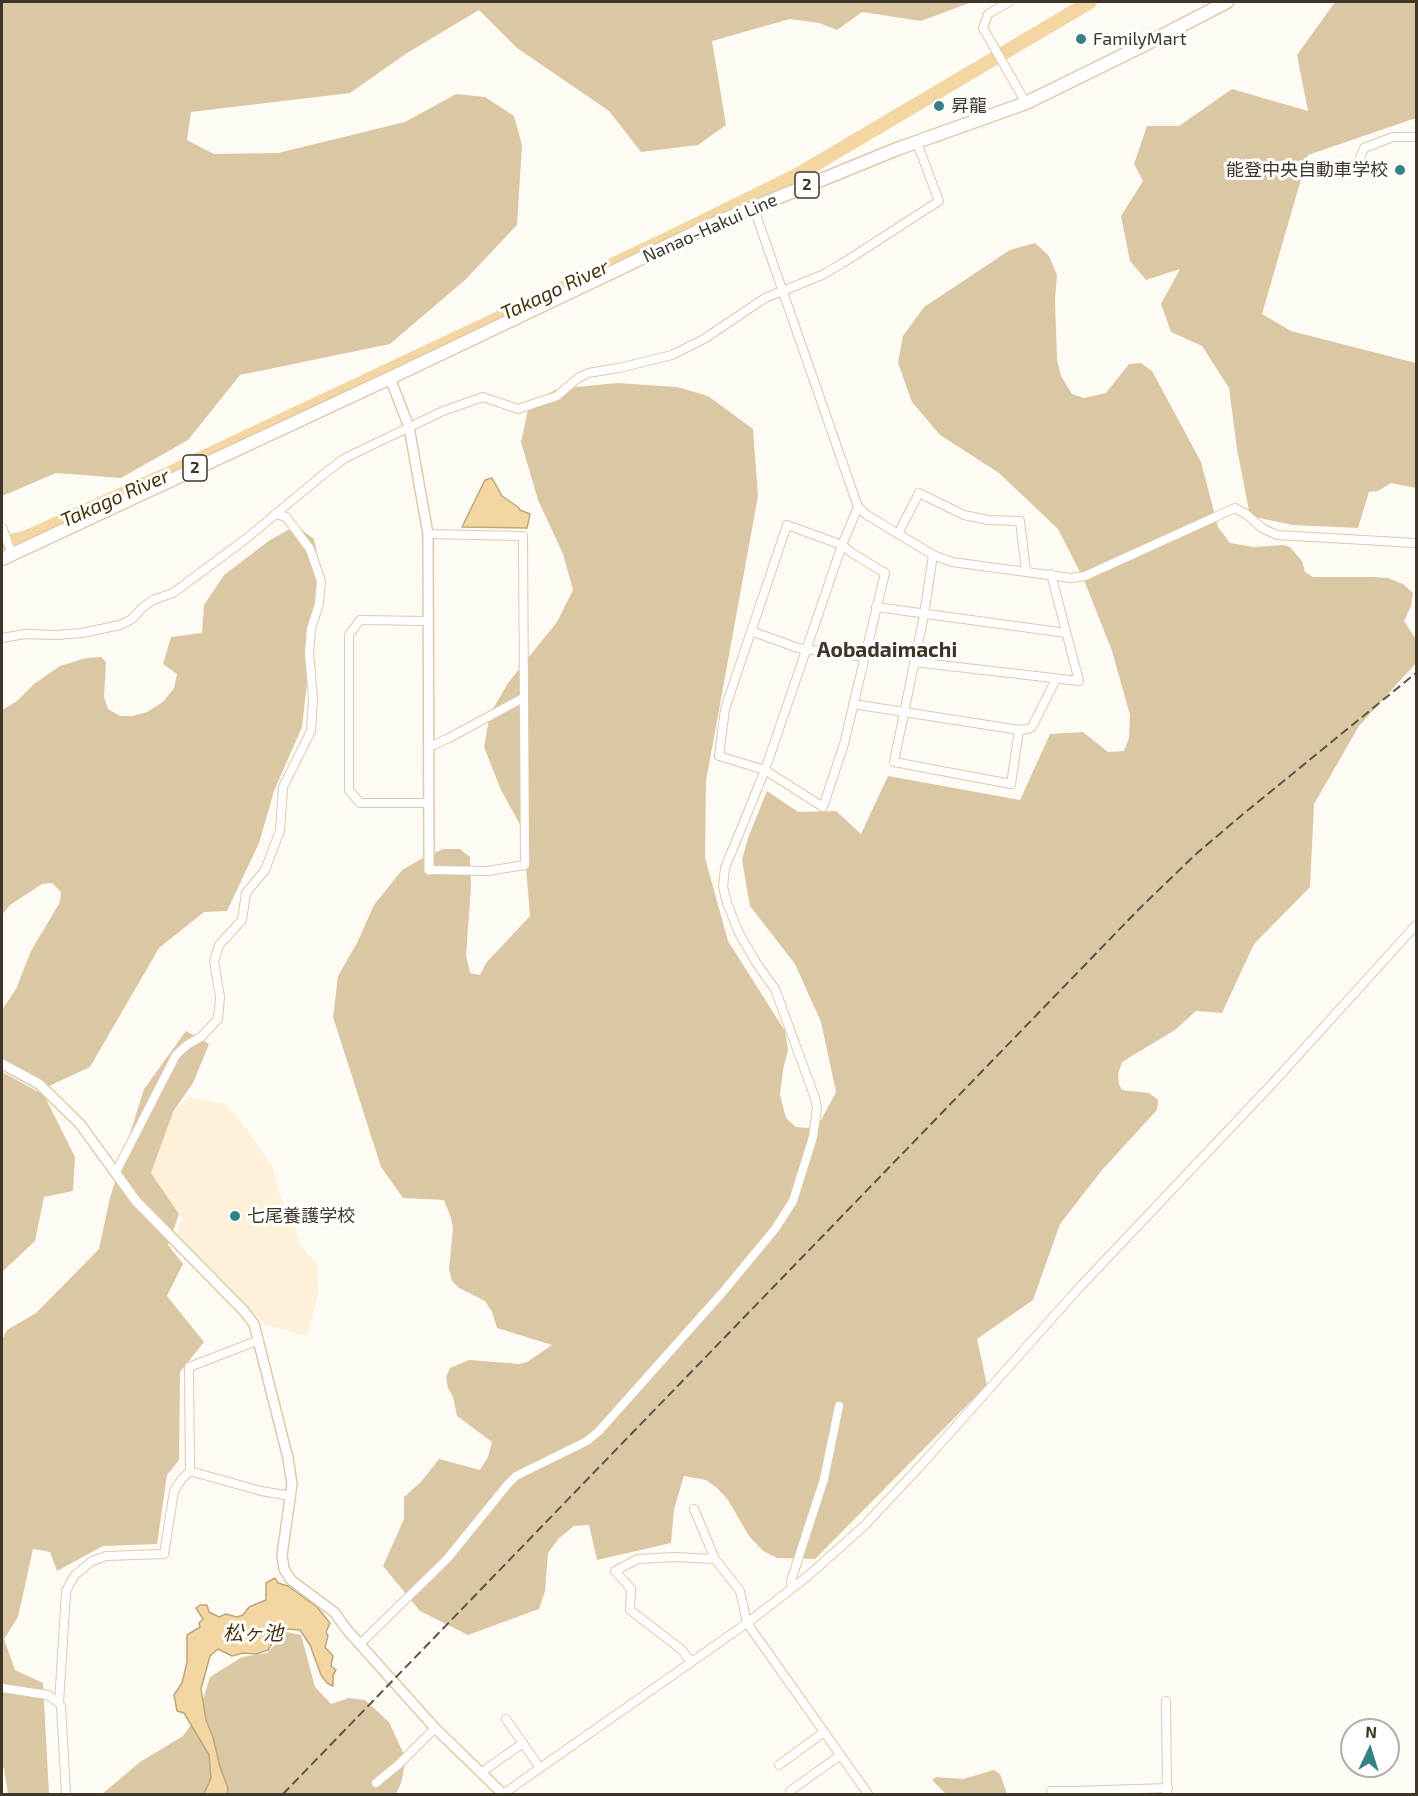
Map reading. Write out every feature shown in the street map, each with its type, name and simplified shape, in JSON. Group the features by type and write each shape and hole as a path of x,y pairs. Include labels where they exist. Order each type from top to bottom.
{"main road":[{"name":"Nanao-Hakui Line","path":"8,555 753,206 1026,103 1227,2"}],"street":[{"path":"1009,2 988,14 984,22 984,29 1026,103"},
{"path":"1360,172 1360,158 1364,148 1393,137 1416,137"},
{"path":"2,638 26,634 82,633 120,625 132,619 143,607 153,600 173,593 247,538 345,458 479,397 490,398 518,408 557,396 578,378 588,373 672,355 704,339 746,310 783,290 822,275 843,263 939,201 917,143"},
{"path":"753,206 858,507 867,515 933,555 952,561 1071,578 1085,576 1235,508 1262,528 1277,535 1416,543"},
{"path":"390,378 409,427 428,534 429,870 487,871 525,865 523,536 428,534"},
{"path":"898,534 919,493 964,515 988,520 1020,521 1026,571"},
{"path":"360,1644 447,1559 516,1476 587,1441 599,1431 722,1293 775,1229 793,1201 813,1137 817,1107 815,1098 783,1006 770,980 757,964 739,933 723,887 725,868 765,770 842,545 858,507"},
{"path":"116,1172 176,1055 188,1044 201,1037 218,1019 220,996 214,961 219,945 242,920 246,893 265,870 280,831 283,787 311,731 313,698 309,653 311,629 321,581 310,549 286,517 275,514"},
{"path":"788,525 842,545 852,554 885,573 876,607 866,657 843,744 823,807 765,770 719,756 725,710 788,525"},
{"path":"2,527 8,555"},
{"path":"933,555 924,615 894,762 1011,784 1019,730"},
{"path":"914,662 1079,681 1051,574"},
{"path":"876,607 1066,633"},
{"path":"428,621 360,620 349,635 349,790 360,803 429,803"},
{"path":"751,631 806,650 866,657"},
{"path":"853,704 1019,730 1032,727 1056,679"},
{"path":"429,747 523,698"},
{"path":"2,1064 39,1084 80,1124 136,1201 254,1324 288,1458 292,1484 282,1555 284,1569 291,1580 334,1612 435,1728 503,1794 747,1623 808,1576 864,1526 924,1462 1078,1288 1272,1084 1416,924"},
{"path":"66,1794 59,1703 66,1592 75,1575 92,1561 106,1556 164,1554 174,1491 190,1471 189,1367 259,1340"},
{"path":"792,1587 791,1581 824,1479 839,1406"},
{"path":"190,1471 261,1491 291,1496"},
{"path":"694,1509 715,1559 740,1591 747,1623 868,1794"},
{"path":"691,1662 682,1650 630,1610 631,1589 615,1571 638,1559 674,1557 715,1559"},
{"path":"2,1688 48,1695 59,1703"},
{"path":"1051,1791 1073,1793 1168,1791 1166,1701"},
{"path":"506,1719 540,1768"},
{"path":"376,1783 398,1765 435,1728"},
{"path":"779,1765 824,1732"},
{"path":"482,1772 522,1743"},
{"path":"790,1791 839,1756"}],"shaded area":[{"path":"2,2 972,2 921,21 862,12 837,30 819,23 790,19 712,41 726,125 698,145 641,152 609,111 517,48 479,10 407,53 350,93 191,112 187,140 214,154 278,153 405,122 456,94 485,97 514,116 522,145 517,225 465,280 390,344 240,375 188,440 121,478 56,473 2,496"},
{"path":"1335,2 1416,2 1416,118 1308,155 1262,314 1291,331 1416,363 1416,488 1391,483 1378,491 1369,492 1358,528 1293,525 1250,516 1237,449 1229,388 1202,346 1171,332 1161,304 1180,269 1146,280 1130,261 1121,216 1143,181 1134,164 1147,126 1179,126 1232,89 1308,111 1297,55"},
{"path":"1035,243 1049,256 1057,275 1055,300 1057,360 1061,376 1072,394 1084,398 1106,393 1129,364 1141,363 1152,371 1201,462 1218,527 1230,543 1254,547 1284,545 1290,547 1302,561 1305,572 1313,577 1388,578 1403,584 1413,593 1411,606 1404,621 1416,639 1416,663 1359,726 1314,804 1310,887 1254,944 1222,1013 1196,1011 1175,1030 1122,1062 1118,1074 1122,1090 1149,1093 1158,1100 1157,1110 1102,1170 1060,1224 1033,1300 977,1339 987,1385 815,1559 777,1558 763,1551 749,1536 728,1500 717,1488 706,1480 684,1476 674,1509 671,1543 597,1560 589,1525 574,1526 559,1538 548,1553 545,1591 539,1609 468,1635 420,1611 383,1566 404,1519 404,1497 421,1482 439,1459 480,1470 488,1457 492,1442 457,1416 446,1377 450,1368 469,1360 520,1364 527,1362 552,1345 497,1328 492,1312 485,1301 459,1288 452,1281 449,1269 453,1228 444,1200 403,1198 381,1167 333,1017 338,976 357,943 374,905 402,870 421,859 443,849 460,849 470,857 471,887 466,956 470,973 480,975 486,963 530,916 523,830 501,790 484,747 490,714 508,683 557,622 573,590 563,554 538,500 521,442 528,410 535,401 557,389 617,383 677,387 708,396 753,429 758,496 706,781 705,858 728,941 785,1031 788,1050 780,1095 786,1118 796,1127 808,1128 821,1120 836,1092 821,1022 795,964 750,906 742,860 748,838 767,791 798,812 836,811 861,834 888,776 1020,800 1050,734 1083,732 1108,752 1124,751 1129,738 1130,715 1112,651 1084,580 1058,529 999,473 940,435 912,402 898,363 903,336 924,307 1010,250"},
{"path":"288,530 302,530 314,539 320,568 302,727 274,791 259,843 227,911 204,912 159,948 90,1067 49,1086 2,1058 2,1010 16,989 31,951 60,902 61,892 52,883 42,884 10,905 2,915 2,710 17,701 34,684 60,666 86,658 101,657 106,662 104,697 108,709 120,716 132,716 147,712 163,702 174,688 177,674 163,664 171,637 202,633 204,605 224,575 270,540"},
{"path":"186,1031 209,1044 193,1083 173,1112 151,1173 179,1214 168,1245 183,1264 167,1296 204,1342 180,1372 179,1460 167,1475 157,1544 103,1546 57,1571 50,1552 33,1549 18,1617 4,1639 15,1670 43,1683 49,1794 8,1794 4,1768 2,1768 2,1340 7,1330 36,1313 99,1249 110,1198 144,1089"},
{"path":"2,1072 44,1095 75,1157 73,1191 44,1197 35,1241 2,1272"},
{"name":"七尾養護学校","path":"188,1097 225,1104 240,1120 272,1166 280,1196 291,1217 301,1246 317,1265 318,1295 307,1336 265,1324 177,1235 182,1218 151,1174 165,1122"},
{"path":"287,1632 301,1635 315,1687 331,1704 349,1698 365,1700 389,1722 406,1759 396,1794 102,1794 140,1762 183,1736 198,1715 210,1677 242,1657 267,1653"},
{"path":"994,1770 1000,1774 1007,1794 946,1794 932,1780 936,1777 963,1779"}],"water":[{"path":"492,478 502,496 520,510 530,514 527,528 462,527 485,480"},
{"name":"松ヶ池","path":"275,1578 278,1583 288,1586 317,1607 330,1623 326,1632 328,1636 325,1647 333,1656 331,1666 336,1670 333,1675 333,1686 327,1683 321,1675 310,1645 300,1630 286,1629 278,1634 268,1650 256,1654 243,1653 232,1656 218,1649 210,1656 201,1689 206,1720 228,1788 227,1794 204,1794 211,1778 209,1755 184,1713 177,1711 174,1695 182,1683 187,1662 187,1635 200,1627 199,1623 203,1619 196,1608 200,1605 207,1605 209,1612 219,1617 226,1614 237,1617 243,1615 249,1607 266,1600 266,1583"}],"waterway":[{"name":"Takago River","path":"2,543 27,537 170,473 669,238 797,175 1090,2"}],"railway":[{"path":"283,1794 1140,908 1196,854 1416,673"}],"place":[{"name":"FamilyMart","path":"1081,39"},
{"name":"昇龍","path":"939,106"},
{"name":"能登中央自動車学校","path":"1400,170"},
{"name":"七尾養護学校","path":"235,1216"}],"district":[{"name":"Aobadaimachi","path":"887,650"}]}
